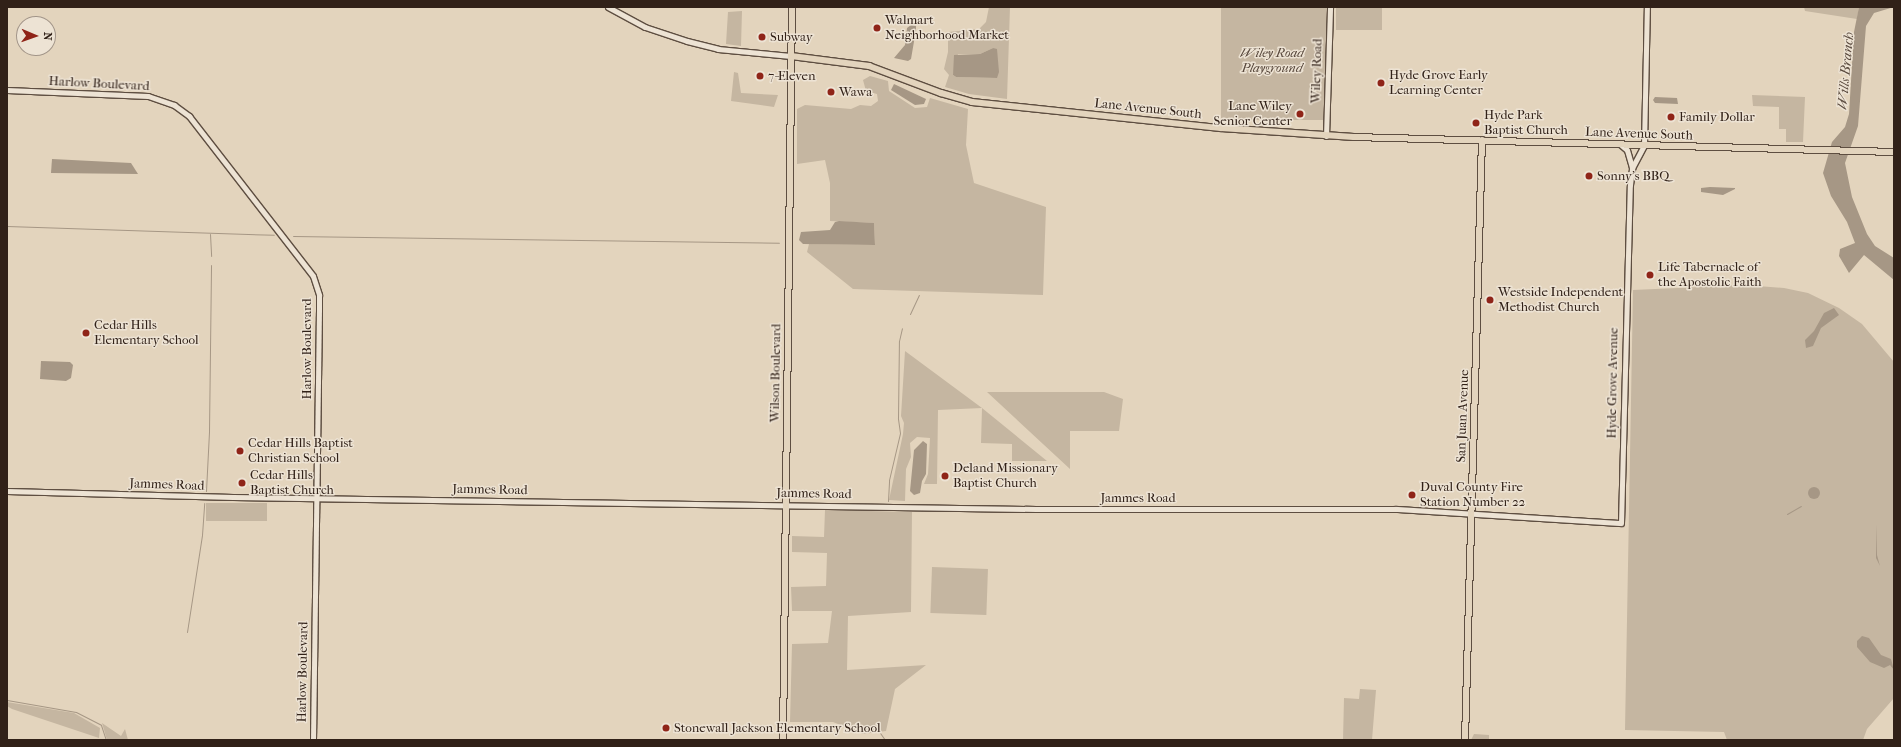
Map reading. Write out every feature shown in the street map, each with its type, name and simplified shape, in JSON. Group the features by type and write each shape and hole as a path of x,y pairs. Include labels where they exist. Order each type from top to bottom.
{"main road":[{"name":"Wilson Boulevard","path":"783,738 792,7"},
{"name":"Lane Avenue South","path":"791,56 869,66 949,96 986,104 1326,136 1894,152"},
{"name":"San Juan Avenue","path":"1465,740 1482,140"}],"street":[{"name":"Lane Avenue South","path":"608,7 645,27 687,41 718,48 791,56"},
{"name":"Wiley Road","path":"1326,136 1330,7"},
{"name":"Hyde Grove Avenue","path":"1621,523 1624,343 1632,168 1644,145 1647,7"},
{"name":"Harlow Boulevard","path":"7,90 148,96 174,105 189,116 309,268 319,295 313,740"},
{"path":"1620,144 1627,150 1632,168"},
{"name":"Jammes Road","path":"7,491 316,498 1060,509 1372,509 1621,523"}],"green space":[{"path":"989,7 1010,7 1007,99 969,94 945,87 949,75 944,69 948,52 948,32 979,29 986,22","holes":["993,48 997,78 956,77 953,75 958,54 980,54"]},
{"name":"Wiley Road Playground","path":"1221,7 1327,7 1327,120 1221,120"},
{"path":"1336,7 1382,7 1382,30 1336,30"},
{"path":"1804,7 1859,7 1857,19 1805,11"},
{"path":"742,11 741,46 726,44 728,12"},
{"path":"734,72 738,73 741,93 778,95 774,107 731,101"},
{"path":"870,76 888,81 889,91 915,108 927,107 930,98 968,109 966,145 974,183 1046,207 1043,295 853,289 807,252 809,244 875,245 874,223 830,221 830,183 825,160 797,164 797,109 805,105 851,109 860,105 871,106 878,101 877,94 866,91 863,80"},
{"path":"1752,95 1805,97 1803,142 1786,142 1786,129 1779,129 1779,107 1753,106"},
{"path":"1744,285 1784,288 1808,293 1839,308 1862,324 1894,362 1894,698 1867,729 1863,740 1727,740 1724,732 1625,730 1633,290"},
{"path":"905,351 982,408 938,410 937,484 924,484 928,474 930,438 917,437 910,443 911,457 906,469 905,501 889,500 903,434 904,423 901,416"},
{"path":"987,392 1104,392 1123,399 1119,431 1070,431 1070,469"},
{"path":"982,408 1047,461 1012,461 1012,444 981,443"},
{"path":"206,503 267,503 267,521 206,521"},
{"path":"825,510 912,512 911,612 848,616 847,670 926,665 895,689 886,731 863,734 833,722 790,722 792,644 828,643 832,611 792,611 791,587 826,586 827,553 792,552 792,536 824,537"},
{"path":"932,567 988,569 986,615 930,613"},
{"path":"1360,689 1376,690 1372,740 1343,740 1344,698 1359,699"},
{"path":"7,702 74,713 100,728 99,738 12,709 7,706"},
{"path":"102,723 121,736 125,729 128,740 107,740"},
{"path":"1474,734 1489,735 1489,740 1471,740"}],"shaded area":[{"name":"Wills Branch","path":"1859,7 1894,7 1874,13 1866,26 1858,126 1845,163 1852,197 1867,234 1875,246 1894,258 1894,280 1864,255 1849,273 1839,256 1840,249 1855,243 1847,222 1831,196 1823,173 1832,142 1845,127 1849,114 1854,32"},
{"path":"911,25 916,26 916,30 911,59 908,61 894,58 905,45 907,28"},
{"path":"993,48 997,49 999,72 997,78 956,77 953,75 954,55 980,54"},
{"path":"894,84 926,99 924,104 915,105 891,90"},
{"path":"1655,97 1677,98 1678,104 1655,103 1653,100"},
{"path":"52,159 131,163 138,174 51,173"},
{"path":"1710,187 1735,189 1723,195 1701,192 1701,188"},
{"path":"835,222 874,223 875,245 803,244 799,240 801,232 830,230"},
{"path":"1834,308 1839,315 1821,328 1813,346 1806,348 1805,340 1814,331 1824,313"},
{"path":"41,361 70,362 73,365 71,378 66,381 40,379"},
{"path":"923,441 927,444 926,474 922,481 920,493 914,495 910,491 914,450"},
{"path":"1812,487 1816,487 1820,493 1816,499 1812,499 1808,495 1808,491"},
{"path":"1876,524 1877,555 1880,566 1876,558"},
{"path":"1862,636 1869,638 1881,655 1891,659 1894,670 1890,665 1884,668 1870,662 1857,647 1857,641"}],"waterway":[{"path":"7,226 274,235"},
{"path":"210,234 211,256"},
{"path":"293,236 779,243"},
{"path":"206,491 209,431 211,265"},
{"path":"910,314 919,295"},
{"path":"888,501 889,480 900,433 898,418 899,341 902,328"},
{"path":"187,632 202,535 204,503"},
{"path":"1787,514 1801,506"},
{"path":"7,700 76,712 101,725 106,740"},
{"path":"878,730 885,740"}],"place":[{"name":"Walmart Neighborhood Market","path":"877,28"},
{"name":"Subway","path":"762,37"},
{"name":"7-Eleven","path":"760,76"},
{"name":"Hyde Grove Early Learning Center","path":"1381,83"},
{"name":"Wawa","path":"831,92"},
{"name":"Lane Wiley Senior Center","path":"1300,114"},
{"name":"Family Dollar","path":"1671,117"},
{"name":"Hyde Park Baptist Church","path":"1476,123"},
{"name":"Sonny's BBQ","path":"1589,176"},
{"name":"Life Tabernacle of the Apostolic Faith","path":"1650,275"},
{"name":"Westside Independent Methodist Church","path":"1490,300"},
{"name":"Cedar Hills Elementary School","path":"86,333"},
{"name":"Cedar Hills Baptist Christian School","path":"240,451"},
{"name":"Deland Missionary Baptist Church","path":"945,476"},
{"name":"Cedar Hills Baptist Church","path":"242,483"},
{"name":"Duval County Fire Station Number 22","path":"1412,495"},
{"name":"Stonewall Jackson Elementary School","path":"666,728"}]}
